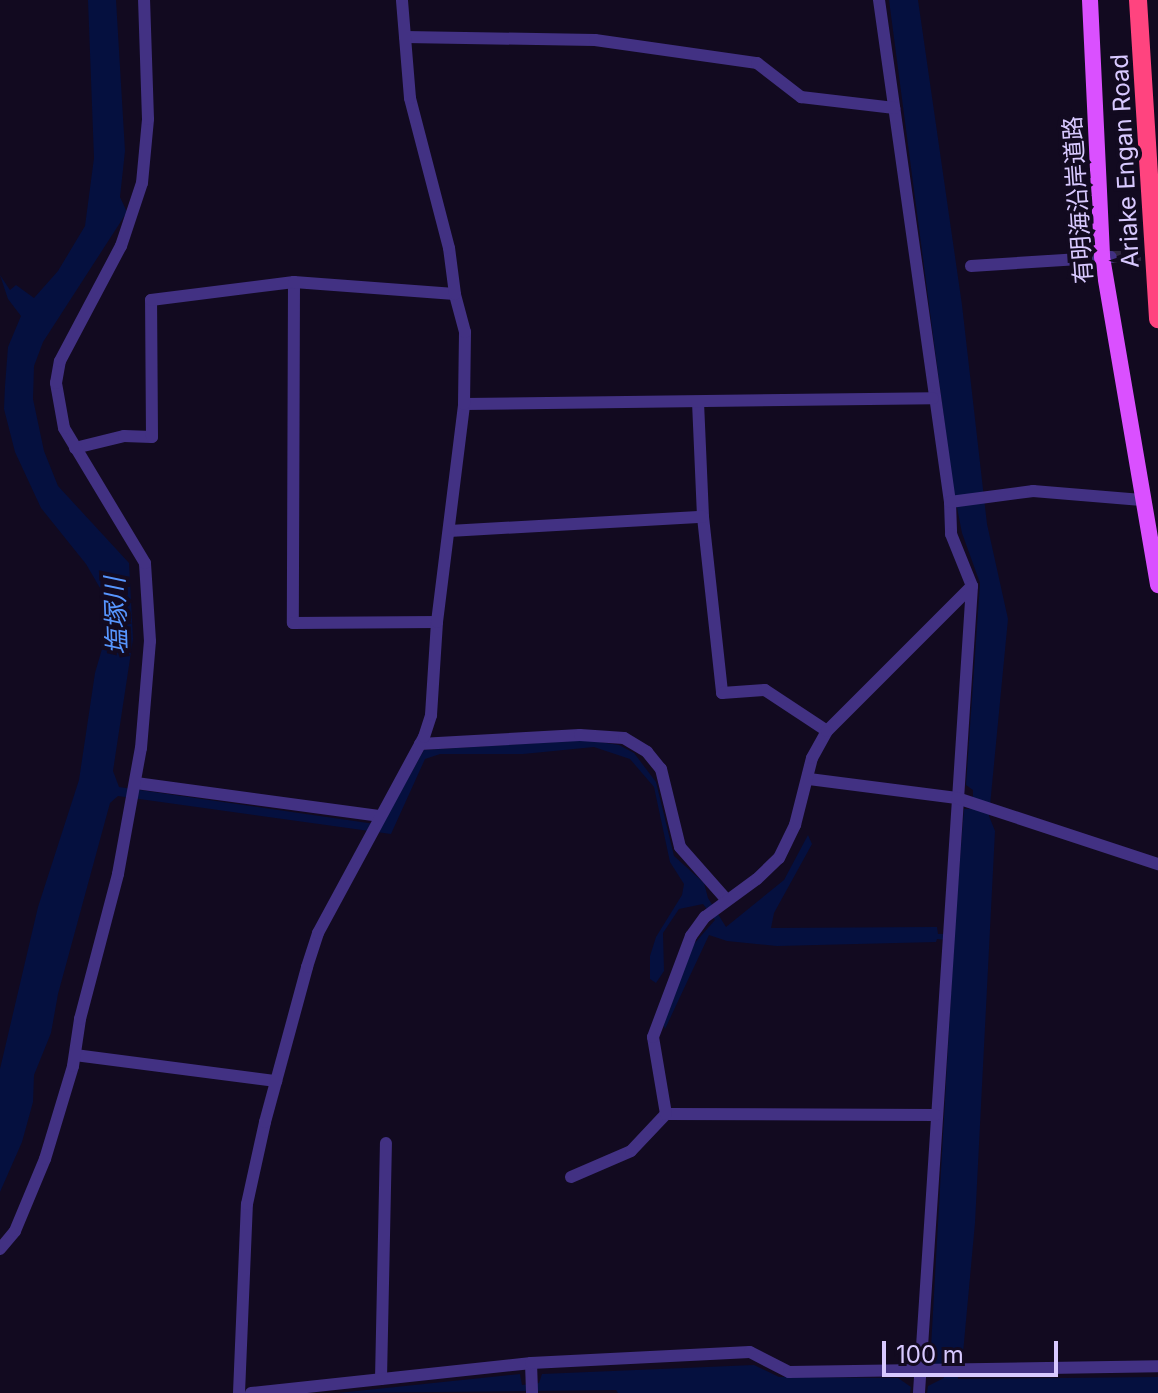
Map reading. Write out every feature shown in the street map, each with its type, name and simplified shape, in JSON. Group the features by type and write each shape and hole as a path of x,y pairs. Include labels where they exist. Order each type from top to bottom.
{"highway":[{"name":"Ariake Engan Road","path":"1138,0 1158,319"}],"main road":[{"name":"有明海沿岸道路","path":"1090,0 1106,257 1142,500 1158,585"}],"street":[{"path":"0,1249 15,1231 45,1159 75,1055 136,783 150,641 145,563 64,428 56,383 60,361 121,246 142,183 148,119 144,0"},
{"path":"239,1393 247,1204 276,1081 318,933 420,744 431,715 437,622 464,404 465,332 455,294 449,248 410,98 402,0"},
{"path":"879,0 950,502 951,534 972,586 919,1393"},
{"path":"405,37 576,38 669,50 757,63 801,97 894,108"},
{"path":"971,266 1106,257"},
{"path":"75,448 124,436 152,437 151,300 294,282 455,294"},
{"path":"294,282 293,623 437,622"},
{"path":"464,404 933,398"},
{"path":"698,402 703,517 722,693 765,690 827,731"},
{"path":"950,502 1033,491 1142,500"},
{"path":"449,531 703,517"},
{"path":"666,1114 653,1047 656,1029 691,936 705,917 757,879 779,858 795,825 812,758 827,731 972,586"},
{"path":"420,744 580,735 624,738 647,752 661,769 680,847 726,899"},
{"path":"809,779 957,798 1158,864"},
{"path":"136,783 379,816"},
{"path":"75,1055 276,1081"},
{"path":"571,1177 631,1151 666,1114 935,1115"},
{"path":"381,1379 386,1143"},
{"path":"251,1393 381,1379 750,1352 789,1372 1158,1366"},
{"path":"531,1369 532,1393"}],"water":[{"name":"塩塚川","path":"88,0 116,0 125,151 120,197 127,212 43,342 34,366 33,399 44,451 58,486 129,563 133,639 113,771 119,787 382,825 424,750 587,740 619,745 634,753 656,782 674,856 704,883 708,898 726,927 784,880 808,835 812,844 774,913 771,928 937,927 938,934 954,934 964,809 973,809 973,790 966,785 980,583 962,533 953,487 889,0 918,0 962,305 987,524 1008,619 989,816 995,831 975,1223 962,1364 957,1365 958,1379 1158,1377 1158,1393 927,1393 928,1386 944,1378 943,1369 930,1365 954,941 937,939 936,942 777,946 727,941 709,935 665,1029 663,1023 693,945 715,920 703,904 679,909 663,933 664,971 656,983 650,979 650,956 656,937 682,895 684,884 670,862 654,787 630,759 594,747 523,754 440,754 425,759 391,834 118,796 110,803 58,994 51,1033 34,1075 33,1102 22,1142 0,1192 0,1069 38,907 79,780 95,673 104,642 100,588 86,564 41,508 15,452 4,409 5,386 8,347 21,316 8,299 0,275 10,290 16,285 34,298 58,271 85,226 94,158"},
{"path":"754,1365 779,1377 898,1378 911,1387 910,1393 618,1393 616,1390 338,1393 520,1374 522,1385 539,1383 542,1374"}],"tunnel":[{"path":"1111,257 1158,257"}]}
